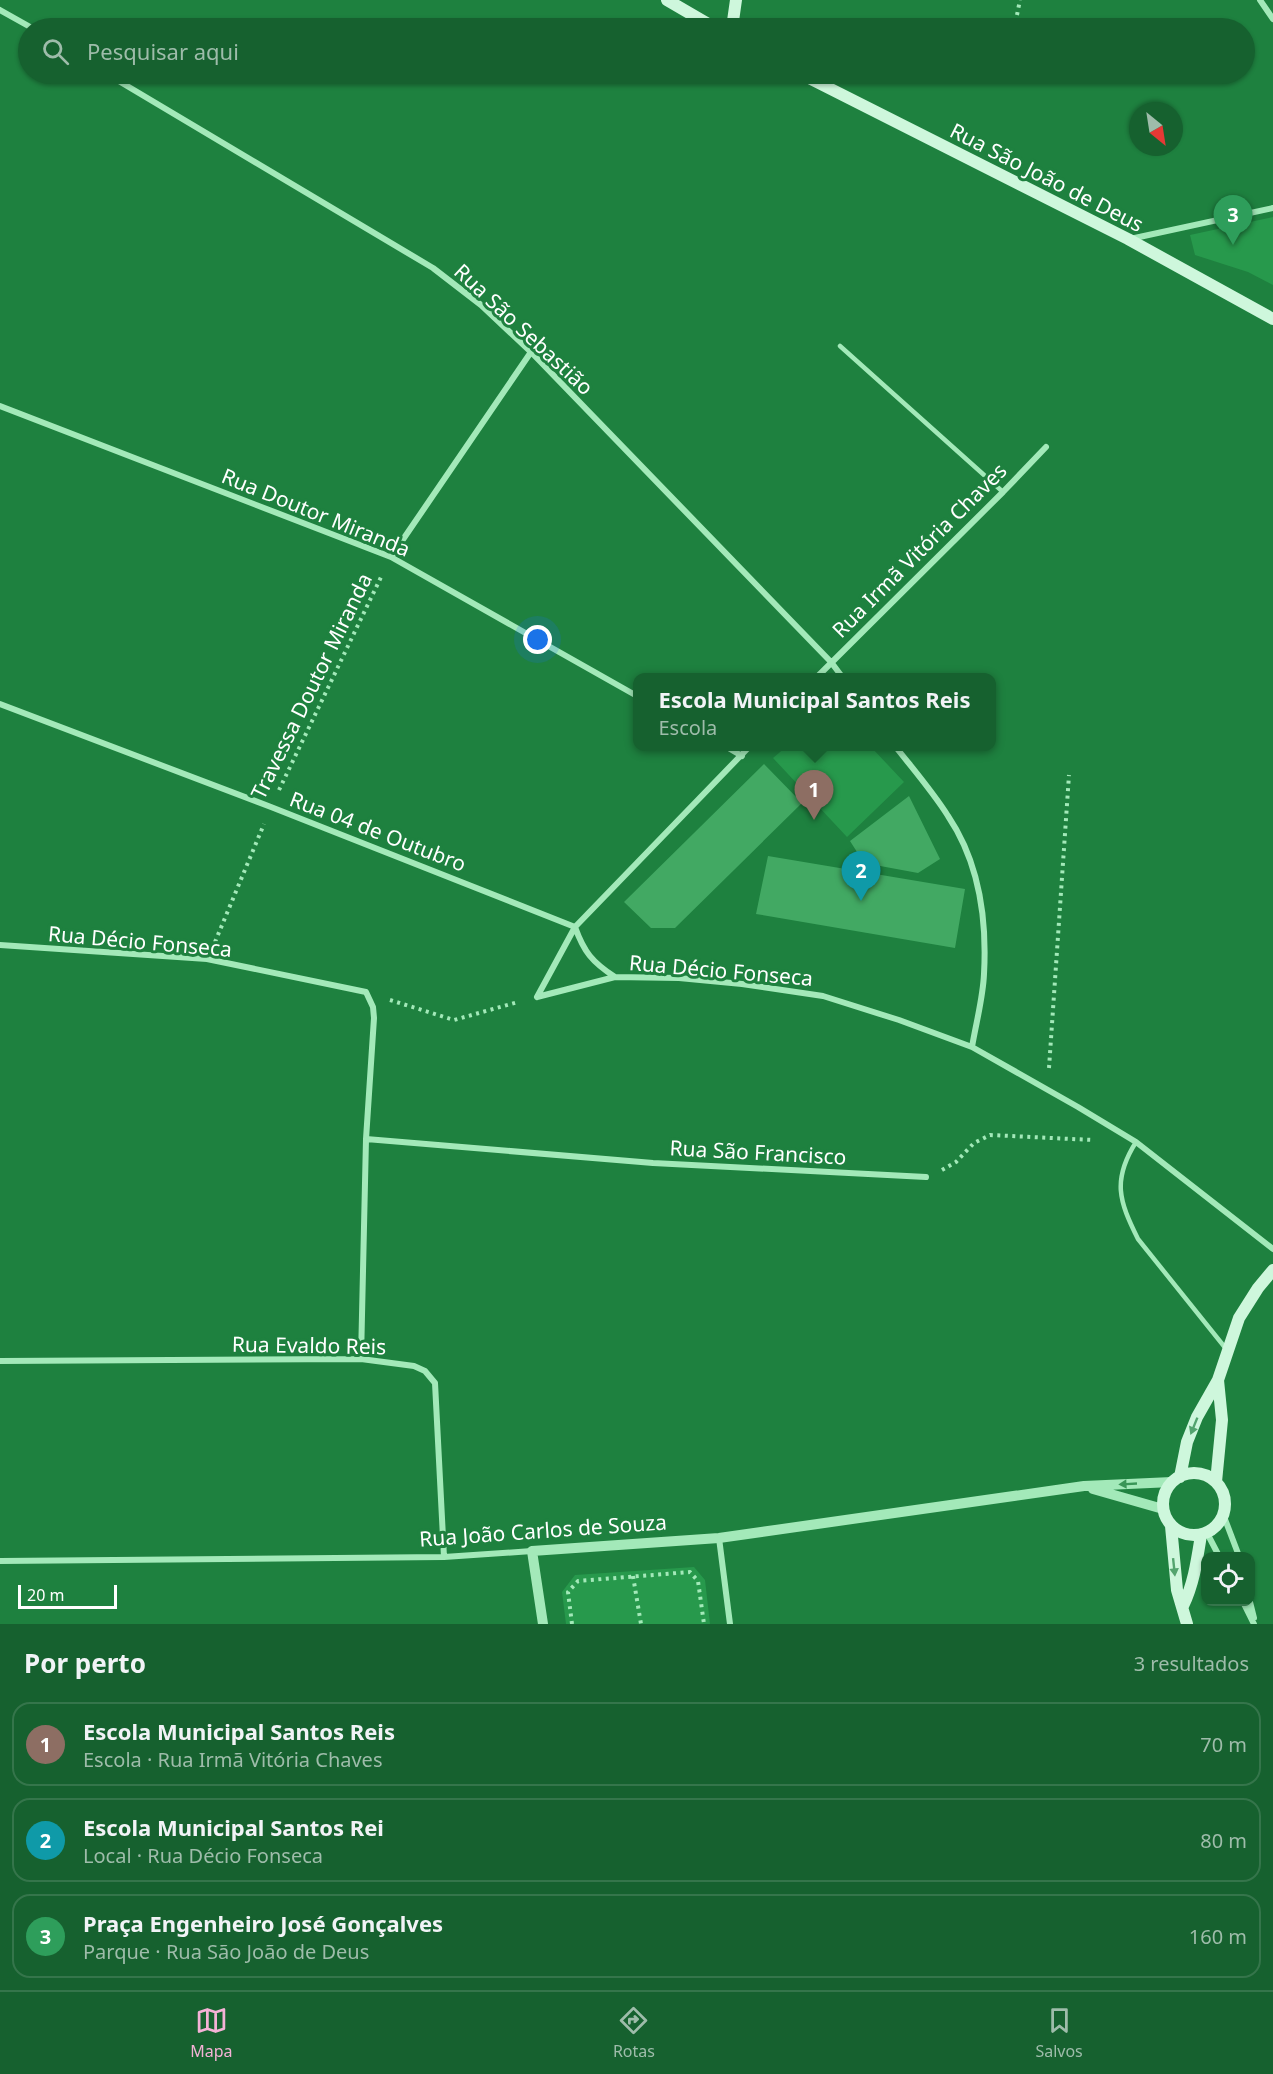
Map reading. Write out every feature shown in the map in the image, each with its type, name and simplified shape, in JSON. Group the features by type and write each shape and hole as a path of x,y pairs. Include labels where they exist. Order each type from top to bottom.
{"main road":[{"path":"668,0 699,18"},
{"path":"733,18 736,0"},
{"name":"Rua São João de Deus","path":"821,84 1128,239 1273,319"},
{"path":"1186,1624 1177,1590 1171,1526 1163,1509 1164,1495 1176,1479 1197,1417 1218,1380 1239,1318 1258,1288 1273,1270"},
{"path":"1216,1482 1222,1420 1218,1380"},
{"path":"1171,1526 1185,1534 1204,1534 1217,1525 1223,1514 1225,1501 1216,1482 1208,1477 1199,1474 1176,1479"},
{"path":"1183,1606 1191,1590 1204,1534"}],"street":[{"path":"1260,0 1273,19"},
{"path":"0,10 18,20"},
{"name":"Rua São Sebastião","path":"124,84 433,268 481,305 531,352 839,673"},
{"path":"1128,239 1273,208"},
{"name":"Travessa Doutor Miranda","path":"391,557 531,352"},
{"name":"Rua Doutor Miranda","path":"0,406 391,557 633,694"},
{"name":"Rua Irmã Vitória Chaves","path":"821,673 1046,447"},
{"name":"Rua 04 de Outubro","path":"0,704 271,807 575,927"},
{"path":"733,751 742,756"},
{"path":"537,997 575,927 746,751"},
{"path":"899,751 949,817 969,858 980,897 985,933 984,976 972,1047"},
{"path":"575,927 588,956 615,977"},
{"name":"Rua Décio Fonseca","path":"0,945 207,959 366,992"},
{"name":"Rua Décio Fonseca","path":"537,997 615,977 700,980 823,996 899,1020 972,1047 1136,1142 1273,1249"},
{"path":"361,1359 366,1139 374,1018 373,1007 366,992"},
{"name":"Rua São Francisco","path":"366,1139 653,1163 926,1177"},
{"name":"Rua Evaldo Reis","path":"0,1361 361,1359 414,1366 425,1371 435,1383 444,1557"},
{"name":"Rua João Carlos de Souza","path":"0,1560 444,1557 532,1551 719,1538 1084,1486 1176,1479"},
{"name":"Rua João Carlos de Souza","path":"1084,1486 1163,1509"},
{"path":"1223,1514 1237,1552"},
{"path":"1204,1534 1217,1552"},
{"path":"719,1538 730,1624"},
{"path":"532,1551 543,1624"},
{"path":"1245,1606 1255,1624"},
{"path":"1251,1606 1255,1624"}],"lane":[{"path":"840,346 1003,492"},
{"path":"1136,1142 1125,1159 1120,1177 1122,1198 1128,1219 1138,1239 1227,1350"}],"path":[{"path":"1017,15 1020,0"},
{"name":"Travessa Doutor Miranda","path":"207,959 271,807 391,557"},
{"path":"1048,1090 1069,775"},
{"path":"366,992 454,1020 537,997"},
{"path":"926,1177 956,1162 974,1143 990,1135 1136,1142"},
{"path":"572,1624 568,1592 578,1581 690,1572 698,1581 704,1624"},
{"path":"633,1576 641,1624"}],"green space":[{"path":"1273,217 1273,285 1248,272 1195,255 1190,235"},
{"path":"781,751 875,751 904,782 847,837 773,758"},
{"path":"694,1567 705,1580 710,1624 566,1624 562,1592 575,1575"}],"building":[{"path":"764,764 802,803 675,928 651,928 624,902"},
{"path":"909,796 940,859 918,873 864,863 850,841"},
{"path":"768,856 965,889 955,948 756,914"}],"place":[{"name":"Praça Engenheiro José Gonçalves","path":"1233,245"},
{"name":"Escola Municipal Santos Reis","path":"814,820"},
{"name":"Escola Municipal Santos Rei","path":"861,901"}]}
